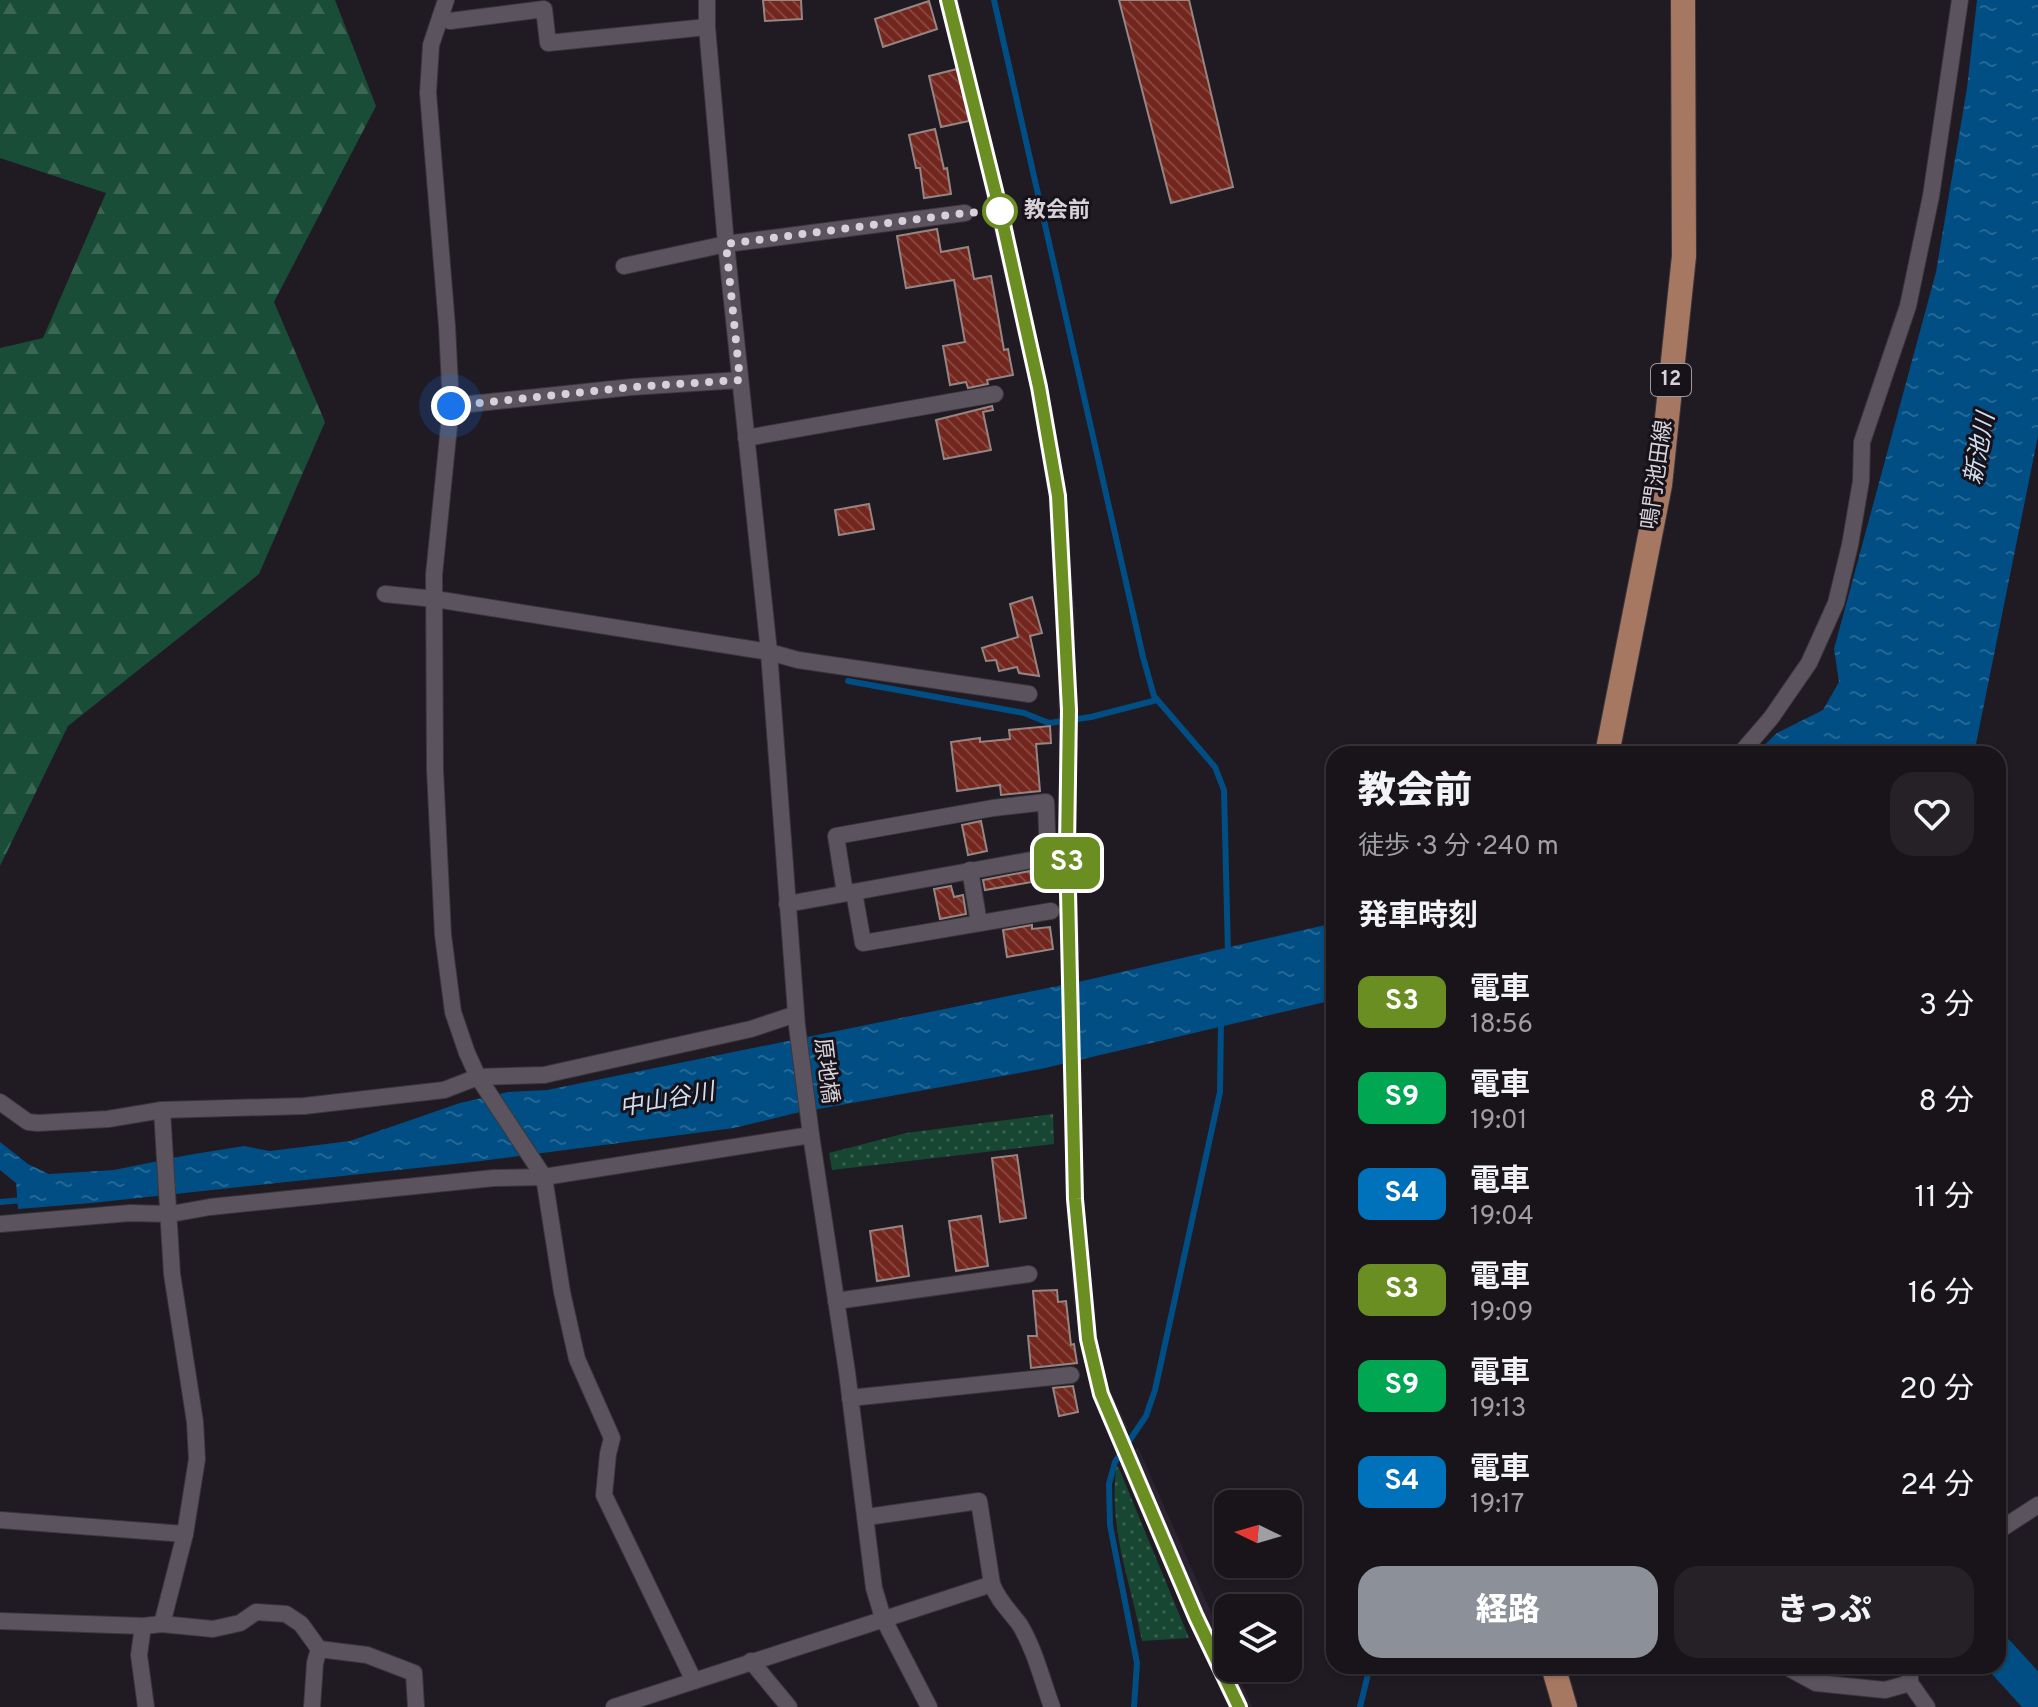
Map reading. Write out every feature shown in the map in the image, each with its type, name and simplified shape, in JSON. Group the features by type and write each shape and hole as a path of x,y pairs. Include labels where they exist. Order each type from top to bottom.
{"main road":[{"name":"鳴門池田線","path":"1609,746 1660,485 1684,256 1683,0"},
{"path":"1555,1674 1565,1707"}],"street":[{"path":"446,0 431,45 428,93 451,406 434,575 435,784 443,935 453,1012 482,1083 540,1171 577,1359 612,1438 604,1495 694,1681"},
{"name":"原地橋","path":"707,0 726,244 769,652 787,904 810,1128 867,1517 874,1588 883,1618 929,1707"},
{"path":"1747,746 1771,718 1809,663 1836,603 1859,494 1862,442 1908,306 1925,223 1960,0"},
{"path":"440,18 450,21 544,9 548,43 707,27"},
{"path":"624,266 726,244 965,213"},
{"path":"451,406 632,387 740,380"},
{"path":"746,438 995,394"},
{"path":"385,594 435,599 769,652 798,660 1029,694"},
{"path":"787,904 850,893 970,870 1048,857 1046,802 993,808 836,836 850,893 863,943 1051,911"},
{"path":"970,870 979,923"},
{"path":"0,1102 28,1122 38,1123 304,1106 544,1075 797,1020"},
{"path":"162,1624 185,1534 197,1459 195,1422 172,1274 163,1113"},
{"path":"0,1224 170,1207 210,1207 494,1178 810,1128"},
{"path":"836,1301 1029,1274"},
{"path":"850,1398 1071,1375"},
{"path":"867,1517 979,1501 996,1596 1030,1644 1052,1707"},
{"path":"2006,1526 2038,1505"},
{"path":"0,1520 185,1534"},
{"path":"614,1707 647,1701 751,1661 992,1584"},
{"path":"0,1621 162,1624 213,1629 240,1623 256,1612 286,1614 301,1624 319,1649 367,1655 414,1673 416,1707"},
{"path":"143,1626 139,1655 146,1707"},
{"path":"312,1707 319,1649"},
{"path":"751,1661 789,1707"},
{"path":"1800,1674 1816,1683 1885,1690 1910,1683"},
{"path":"1910,1674 1910,1683 1927,1707"}],"shaded area":[{"path":"941,0 959,0 1048,384 1066,496 1075,612 1076,848 1080,953 1061,956 1057,611 1048,496 1030,389"},
{"path":"1081,1075 1083,1198 1096,1337 1109,1388 1128,1428 1112,1442 1094,1396 1079,1342 1073,1294 1066,1201 1063,1079"},
{"path":"1138,1447 1214,1619 1214,1677 1188,1621 1120,1464"},
{"path":"1216,1682 1241,1682 1252,1707 1228,1707"}],"green space":[{"path":"0,0 335,0 376,106 274,302 325,422 259,574 68,726 0,866 0,348 43,338 106,193 0,158"},
{"path":"1053,1114 1054,1144 832,1170 829,1153 906,1133"},
{"path":"1118,1466 1189,1638 1142,1641 1115,1514"}],"water":[{"path":"1977,0 2038,0 2038,436 1976,746 1763,746 1777,733 1823,710 1839,682 1834,649 1936,272 1967,88"},
{"name":"中山谷川","path":"1326,925 1326,1002 1041,1069 796,1113 734,1128 473,1162 18,1209 16,1183 0,1170 0,1142 28,1164 49,1174 114,1170 244,1146 270,1151 350,1141 460,1103 508,1092 547,1090 1087,980"}],"building":[{"path":"763,0 801,0 802,19 765,21"},
{"path":"1119,0 1189,0 1233,187 1171,203"},
{"path":"929,1 937,29 883,47 875,19"},
{"path":"957,69 969,121 941,127 929,76"},
{"path":"935,129 951,194 924,198 920,168 916,168 909,135"},
{"path":"937,229 941,252 968,247 974,279 991,276 1004,350 1008,349 1013,375 987,380 988,384 968,388 966,382 950,385 943,346 965,342 954,280 906,288 897,236"},
{"path":"992,406 993,410 983,412 991,450 944,459 936,420"},
{"path":"869,504 874,529 839,535 835,510"},
{"path":"1032,597 1042,633 1030,636 1039,676 1019,673 1017,667 999,671 996,660 986,661 982,648 1018,637 1010,604"},
{"path":"1050,726 1051,743 1036,744 1040,791 1001,795 1000,785 957,791 951,742 980,738 980,742 1010,739 1009,730"},
{"path":"981,821 987,851 968,855 962,825"},
{"path":"1030,871 1032,882 985,890 983,880"},
{"path":"951,886 954,897 963,895 966,914 940,919 934,889"},
{"path":"1032,925 1032,929 1050,927 1053,949 1007,957 1003,930"},
{"path":"1017,1155 1026,1218 1000,1222 992,1158"},
{"path":"981,1216 988,1266 956,1271 949,1221"},
{"path":"902,1226 909,1276 877,1281 870,1231"},
{"path":"1057,1290 1058,1302 1066,1301 1071,1345 1074,1344 1077,1363 1031,1368 1028,1336 1037,1336 1033,1291"},
{"path":"1073,1386 1078,1412 1059,1416 1053,1388"}],"waterway":[{"path":"994,0 1154,696 1215,767 1224,790 1228,954"},
{"path":"848,681 1024,713 1049,723 1091,717 1157,700"},
{"path":"1134,1707 1137,1663 1110,1525 1109,1484 1115,1462 1146,1416 1155,1390 1220,1092 1221,1020"},
{"path":"0,1202 24,1200"},
{"name":"新池川","path":"2006,1663 2038,1698"},
{"path":"1360,1707 1368,1674"}],"railway":[{"path":"949,0 1039,387 1058,496 1069,710 1067,848 1075,1199 1088,1339 1101,1394 1196,1617 1239,1707"}],"train":[{"name":"S3","path":"948,0 1000,211 1039,387 1058,496 1069,710 1067,848 1075,1199 1088,1339 1101,1394 1196,1617 1239,1707"}],"place":[{"name":"教会前","path":"1000,211"}],"route":[{"path":"451,406 632,387 740,380 726,244 1000,211"}]}
